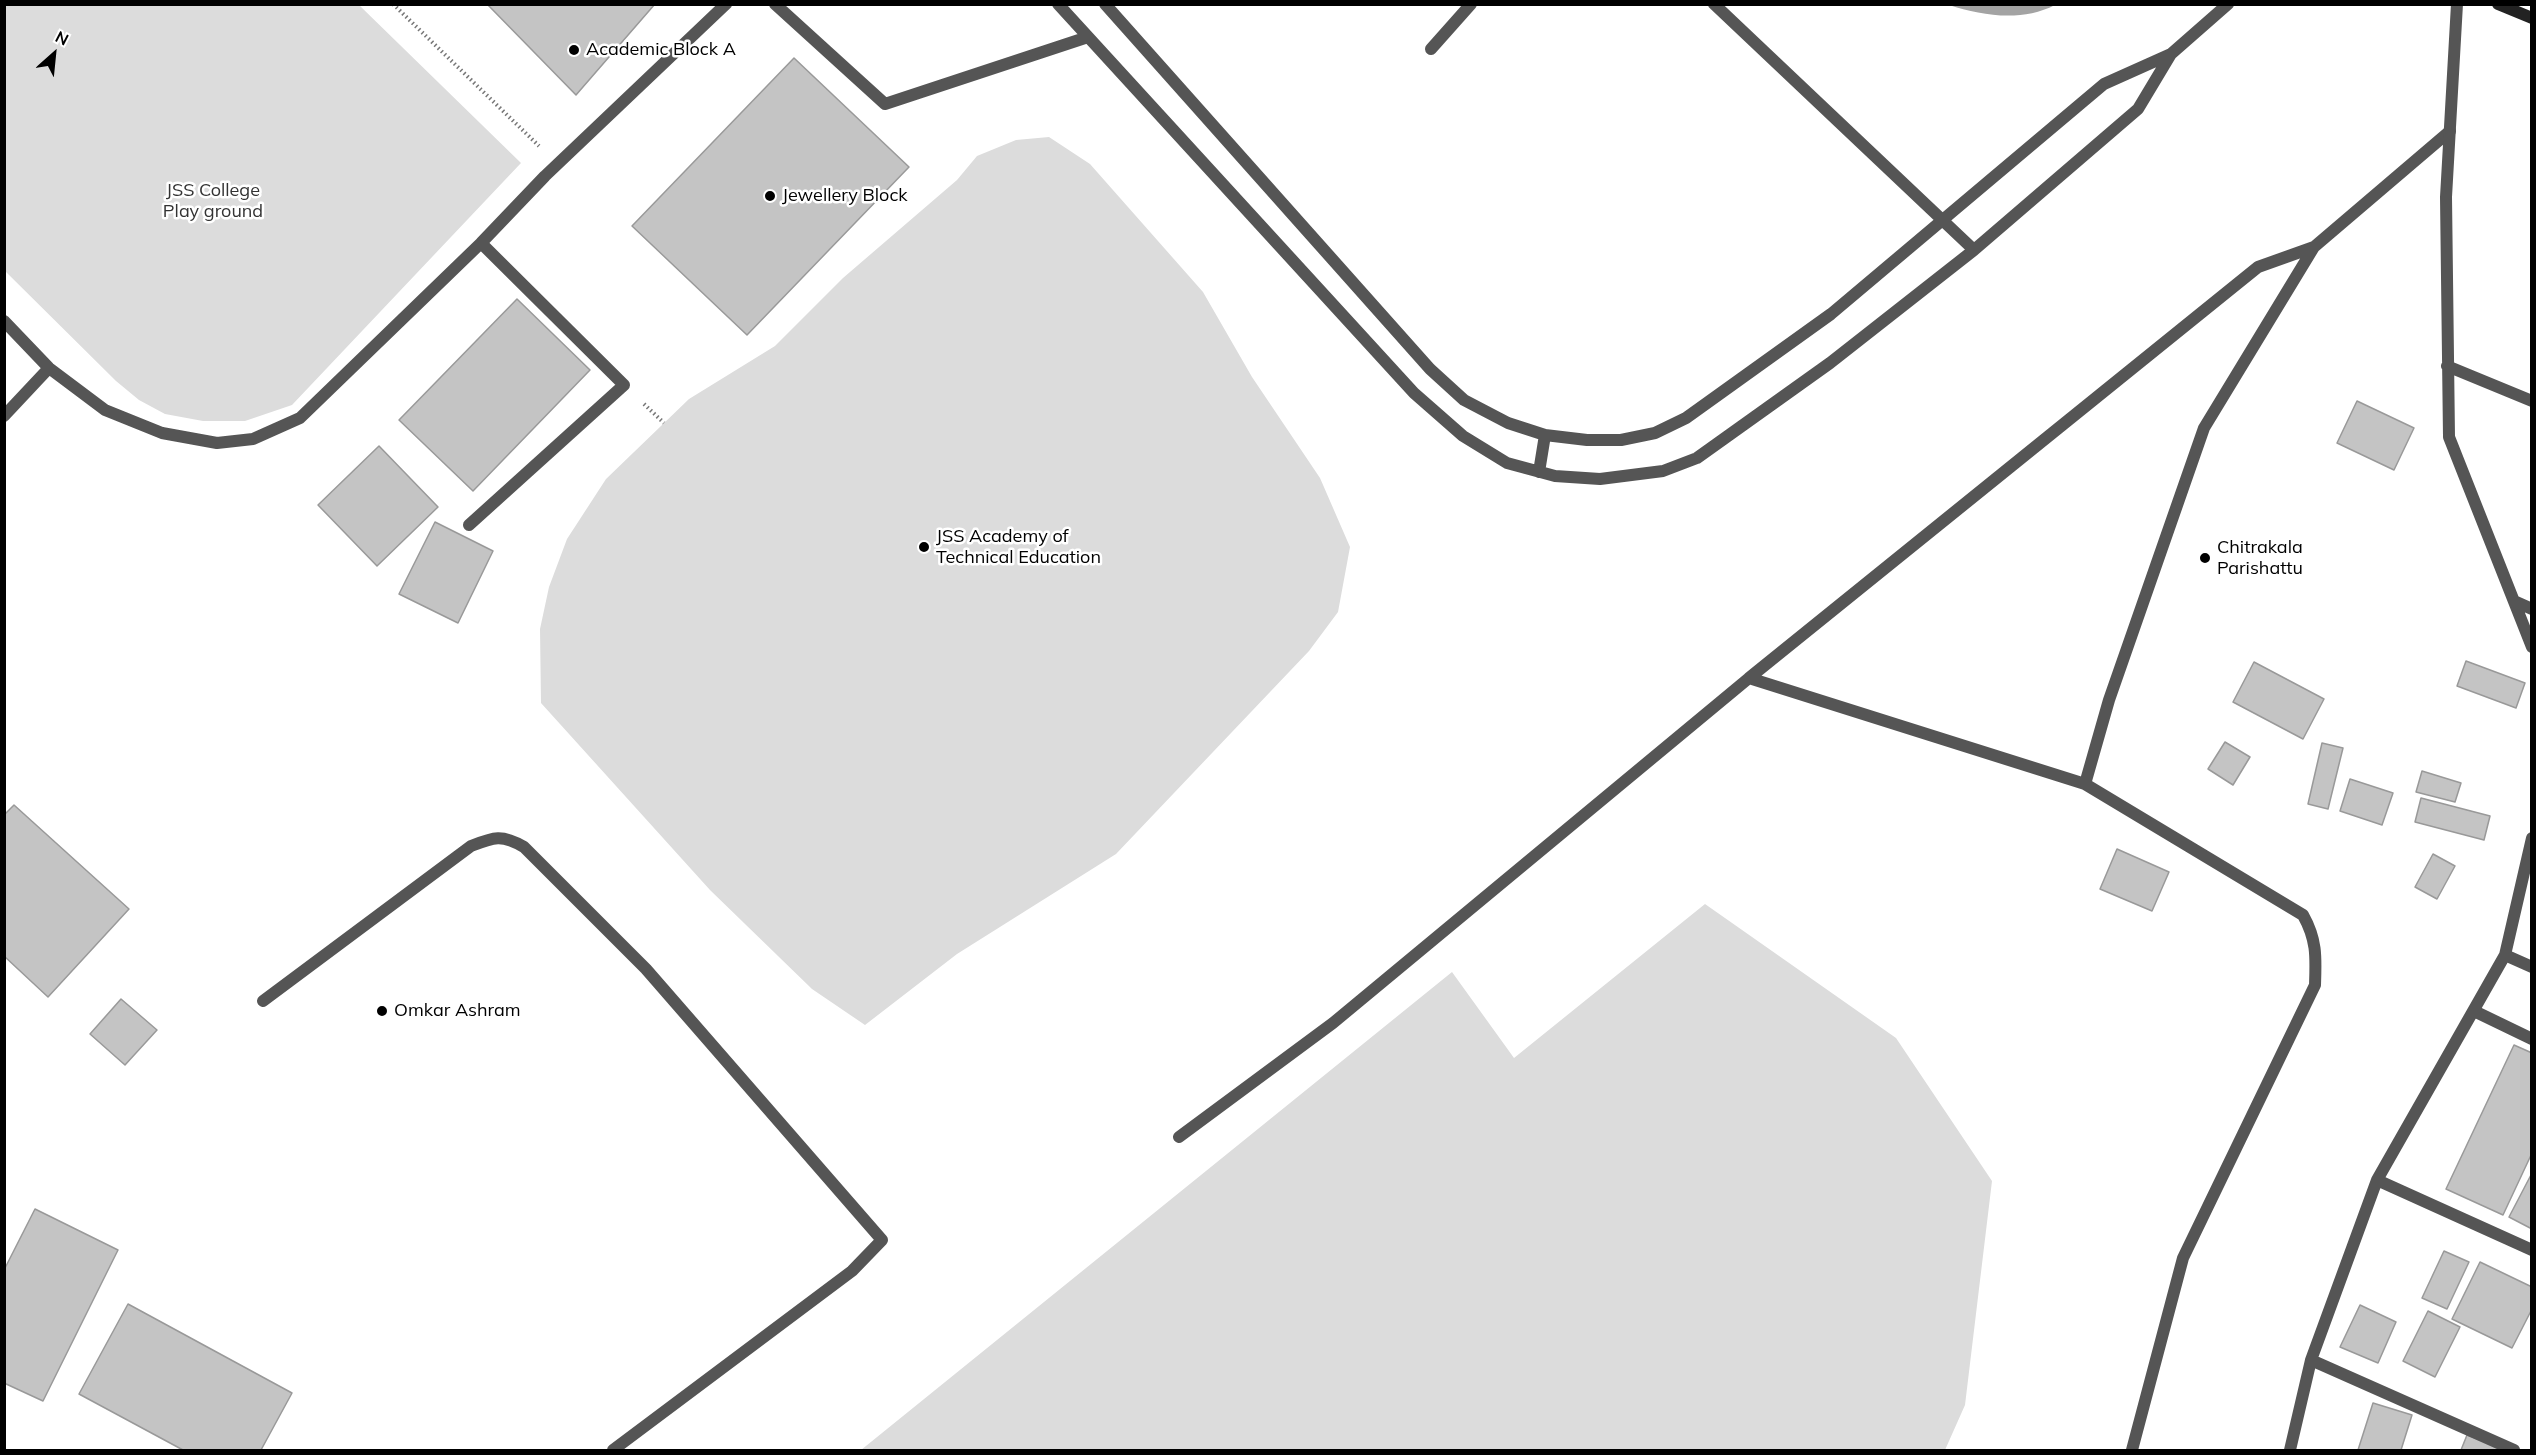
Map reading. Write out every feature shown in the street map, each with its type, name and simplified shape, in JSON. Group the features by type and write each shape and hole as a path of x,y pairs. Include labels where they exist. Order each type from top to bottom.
{"main road":[{"path":"2498,4 2532,18"}],"street":[{"path":"4,321 49,368 105,410 162,433 217,442 253,439 300,418 726,4"},
{"path":"775,4 885,104 1088,37"},
{"path":"1058,4 1414,393 1462,436 1508,463 1555,476 1600,479 1663,471 1698,458 1830,363 1974,250 2138,110 2171,54"},
{"path":"1105,4 1430,369 1464,400 1508,423 1545,435 1587,440 1621,440 1655,433 1686,418 1831,314 2104,84 2171,54 2228,4"},
{"path":"1431,49 1471,4"},
{"path":"1714,4 1974,250"},
{"path":"2457,4 2446,197 2449,437 2532,646"},
{"path":"2085,784 2109,700 2204,428 2314,246 2450,131"},
{"path":"469,525 624,385 481,243"},
{"path":"1179,1137 1333,1023 1749,678 2259,267 2314,246"},
{"path":"2447,366 2532,401"},
{"path":"4,416 49,368"},
{"path":"1539,472 1545,435"},
{"path":"2514,601 2532,609"},
{"path":"1749,678 2085,784 2303,915 2312,932 2316,954 2316,986 2183,1258 2132,1450"},
{"path":"263,1001 471,846 491,839 508,837 524,847 646,969 882,1240 852,1270 613,1450"},
{"path":"2290,1450 2311,1360 2377,1180 2505,955 2532,838"},
{"path":"2505,955 2532,967"},
{"path":"2474,1011 2532,1039"},
{"path":"2377,1180 2532,1250"},
{"path":"2311,1360 2514,1450"}],"path":[{"path":"393,4 558,165"}],"green space":[{"name":"JSS College Play ground","path":"7,4 359,5 521,163 292,405 245,421 203,421 165,414 139,400 116,381 5,271 4,7"},
{"path":"1049,137 1090,164 1203,292 1252,377 1320,478 1350,547 1338,612 1309,651 1116,854 957,954 865,1025 812,989 710,890 541,703 540,629 549,587 567,539 606,479 689,399 775,346 843,278 957,180 977,156 1016,140"},
{"path":"1705,904 1896,1038 1992,1181 1965,1405 1945,1450 861,1450 1452,972 1514,1058"}],"shaded area":[{"path":"1949,5 2055,5 2029,14 2002,16"}],"building":[{"name":"Academic Block A","path":"487,4 655,4 576,95"},
{"name":"Jewellery Block","path":"794,58 909,167 747,335 632,226"},
{"path":"517,299 590,370 473,491 399,420"},
{"path":"2357,401 2414,428 2394,470 2337,443"},
{"path":"379,446 438,507 377,566 318,505"},
{"path":"435,522 493,551 458,623 399,594"},
{"path":"2466,661 2525,683 2516,708 2457,686"},
{"path":"2254,662 2324,699 2303,739 2233,702"},
{"path":"2225,742 2250,757 2233,785 2208,769"},
{"path":"2322,743 2343,748 2328,809 2308,804"},
{"path":"2422,771 2461,783 2455,802 2416,792"},
{"path":"2350,779 2393,793 2382,825 2340,811"},
{"path":"2421,798 2490,816 2484,840 2415,822"},
{"path":"14,805 129,909 48,997 4,956 4,815"},
{"path":"2117,849 2169,872 2152,911 2100,889"},
{"path":"2433,854 2455,866 2437,899 2415,887"},
{"path":"121,999 157,1030 125,1065 90,1034"},
{"path":"2514,1045 2532,1053 2532,1153 2503,1215 2446,1189"},
{"path":"2532,1173 2532,1229 2509,1217"},
{"path":"35,1209 118,1250 43,1401 4,1383 4,1270"},
{"path":"2444,1251 2469,1262 2447,1309 2422,1298"},
{"path":"2480,1262 2532,1287 2532,1309 2512,1348 2452,1319"},
{"path":"128,1304 292,1393 261,1450 183,1450 79,1394"},
{"path":"2360,1305 2396,1322 2378,1363 2340,1347"},
{"path":"2428,1311 2460,1327 2435,1377 2403,1361"},
{"path":"2373,1403 2412,1415 2401,1450 2358,1450"},
{"path":"2467,1435 2507,1450 2461,1450"}],"place":[{"name":"Academic Block A","path":"574,50"},
{"name":"Jewellery Block","path":"770,196"},
{"name":"JSS Academy of Technical Education","path":"924,547"},
{"name":"Chitrakala Parishattu","path":"2205,558"},
{"name":"Omkar Ashram","path":"382,1011"}]}
